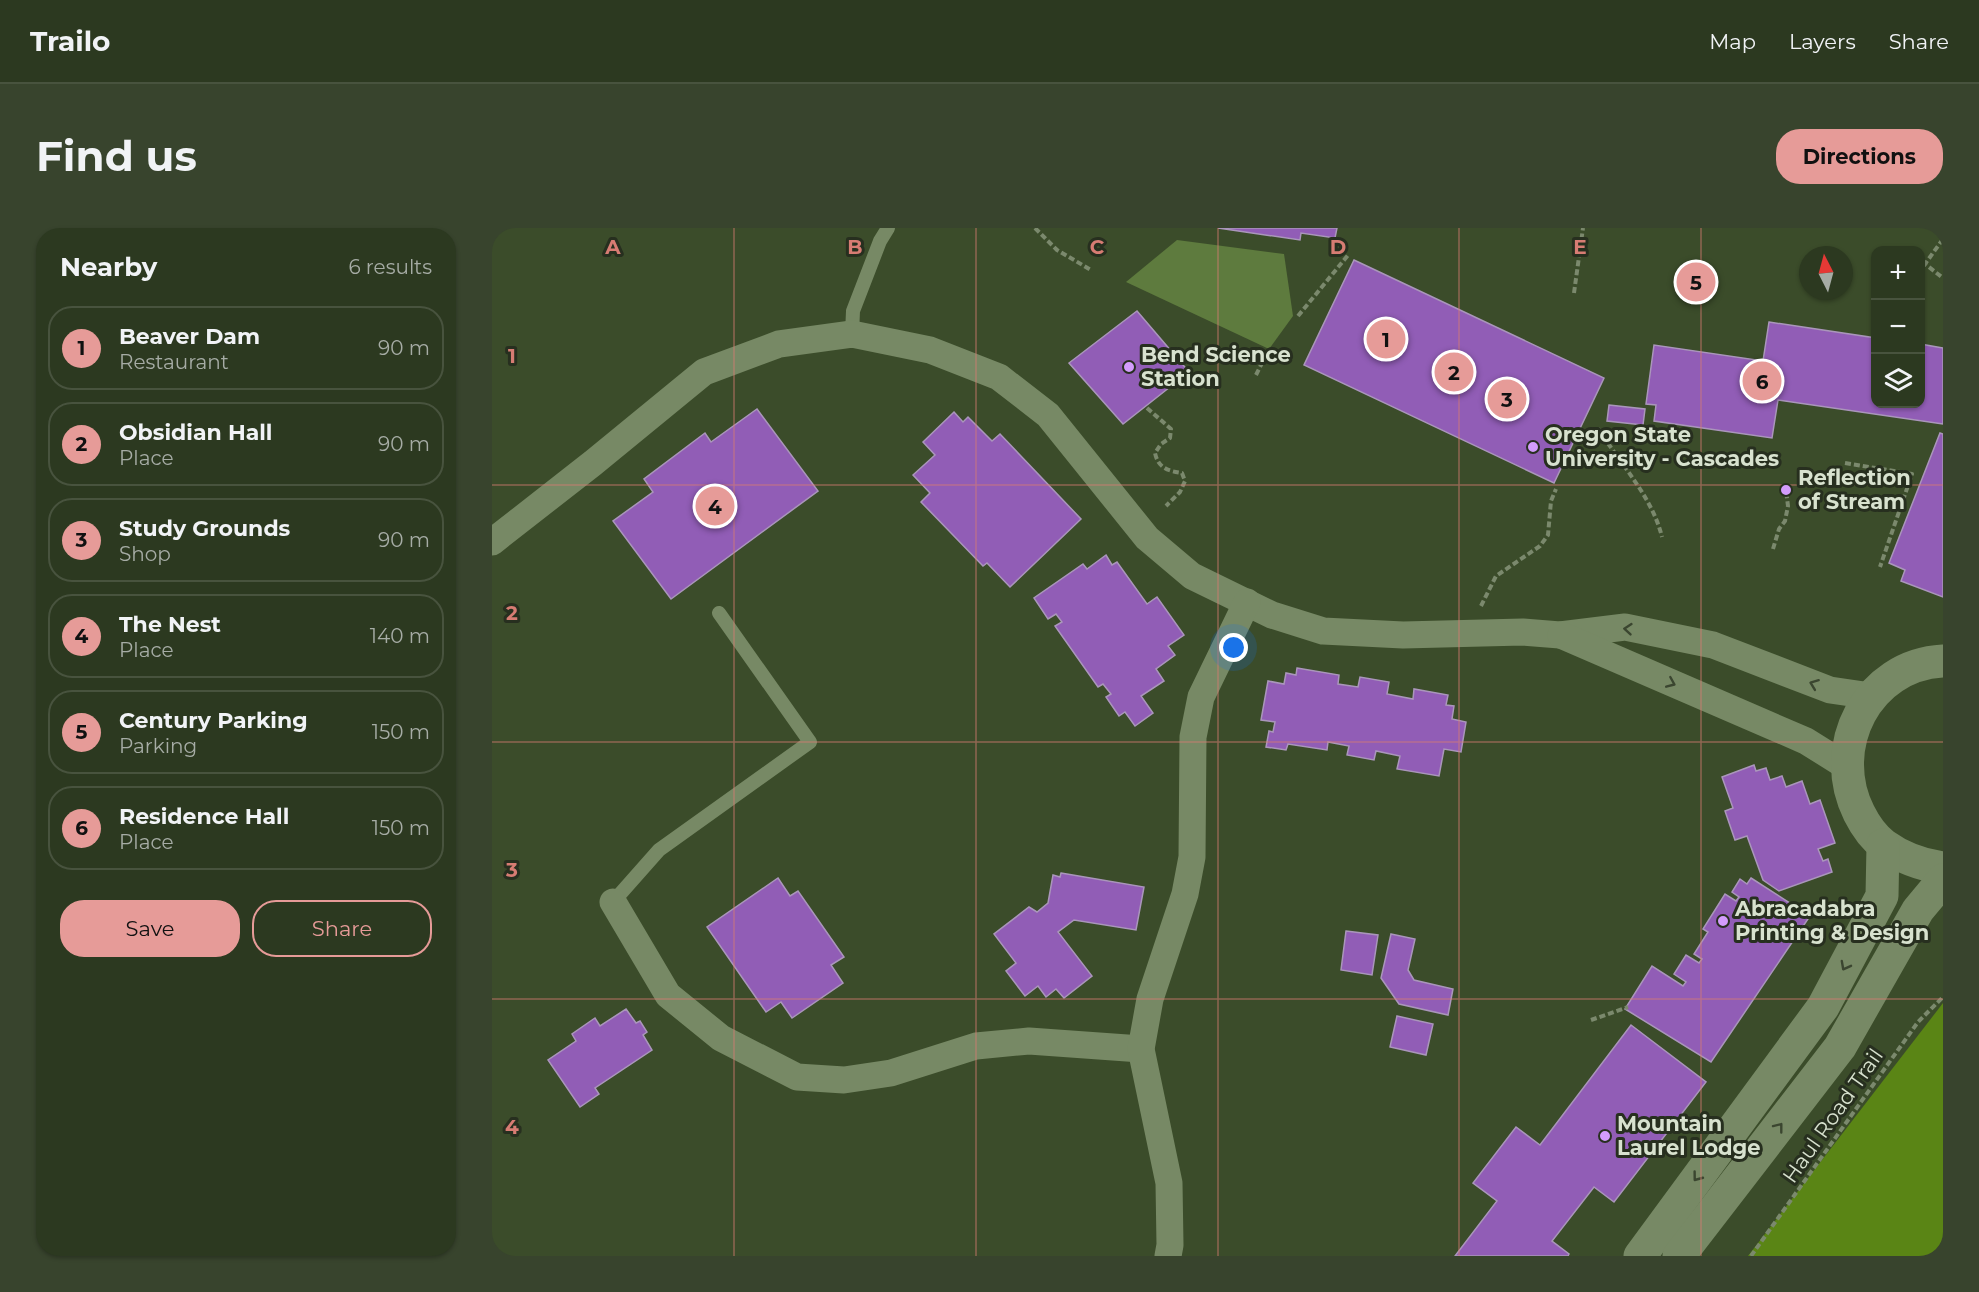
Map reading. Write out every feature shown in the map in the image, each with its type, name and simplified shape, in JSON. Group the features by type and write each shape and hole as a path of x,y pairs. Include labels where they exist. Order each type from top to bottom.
{"main road":[{"path":"1943,661 1930,662 1898,674 1871,696 1857,717 1846,766 1851,797 1866,826 1883,845 1918,864 1943,868"},
{"path":"1640,1256 1823,1007 1882,896 1883,845"},
{"path":"1679,1256 1840,1047 1918,910 1943,880"}],"street":[{"path":"492,542 704,372 778,344 852,334 930,350 999,377 1048,415 1147,538 1192,576 1272,615 1323,631 1403,635 1523,632 1560,635 1625,627 1713,645 1830,690 1871,696"},
{"path":"1168,1256 1170,1245 1169,1183 1141,1049 1150,999 1185,894 1192,857 1193,737 1201,697 1247,602"},
{"path":"1560,635 1806,741 1846,766"},
{"path":"612,902 668,995 721,1038 796,1077 844,1080 891,1073 976,1046 1014,1042 1029,1041 1141,1049"}],"lane":[{"path":"852,334 852,310 880,241 888,228"},
{"path":"612,902 659,850 810,742 719,613"}],"path":[{"path":"1035,228 1057,250 1091,270"},
{"path":"1574,293 1583,228"},
{"path":"1943,239 1925,264 1943,278"},
{"path":"1298,316 1349,254"},
{"path":"1256,375 1262,363"},
{"path":"1147,408 1171,429 1170,438 1161,444 1155,453 1156,460 1160,466 1182,473 1185,481 1180,492 1166,506"},
{"path":"1598,429 1645,497 1659,523 1662,537"},
{"path":"1845,463 1912,474 1880,567"},
{"path":"1481,606 1496,576 1540,546 1548,534 1551,501 1556,489"},
{"path":"1773,549 1779,529 1785,521 1788,506 1786,490"},
{"name":"Haul Road Trail","path":"1751,1256 1918,1022 1943,997"},
{"path":"1591,1020 1628,1007"}],"green space":[{"path":"1177,240 1284,254 1293,316 1269,349 1126,282"},
{"path":"1943,1003 1943,1256 1748,1256"}],"building":[{"path":"1218,228 1337,228 1335,238 1301,233 1300,240"},
{"path":"1354,260 1604,378 1554,483 1304,365"},
{"name":"Bend Science Station","path":"1137,311 1189,372 1123,424 1069,363"},
{"path":"1769,322 1871,337 1871,408 1925,408 1925,345 1943,348 1943,424 1778,400 1772,438 1654,421 1656,405 1646,404 1654,345 1763,361"},
{"path":"1609,405 1645,409 1643,425 1607,421"},
{"path":"757,409 818,491 671,599 613,521 653,492 644,479 705,433 711,442"},
{"path":"954,412 963,422 968,417 992,441 1000,434 1081,519 1010,587 987,563 983,566 921,502 930,493 913,475 935,455 923,442"},
{"path":"1940,433 1943,434 1943,597 1901,581 1905,570 1889,563"},
{"path":"1106,555 1112,565 1117,562 1147,604 1157,597 1184,635 1168,646 1175,655 1156,669 1164,681 1141,696 1153,713 1135,726 1125,712 1119,716 1106,697 1111,694 1103,684 1098,687 1055,626 1062,622 1056,614 1048,619 1034,598 1083,564 1087,569"},
{"path":"1297,668 1339,675 1338,684 1358,687 1360,677 1389,682 1387,694 1413,699 1414,689 1448,695 1446,705 1454,706 1452,719 1466,722 1461,752 1444,749 1439,776 1397,769 1400,756 1376,751 1374,760 1347,755 1349,746 1328,742 1327,750 1288,744 1286,750 1266,747 1269,731 1273,732 1275,722 1261,720 1268,681 1284,684 1286,673 1296,675"},
{"path":"1754,765 1756,771 1766,768 1770,780 1782,776 1786,787 1802,781 1810,804 1820,800 1835,843 1818,849 1823,861 1828,859 1832,872 1779,891 1763,880 1747,836 1735,840 1725,811 1733,808 1722,777"},
{"path":"1061,873 1144,887 1136,930 1074,920 1058,932 1092,976 1064,998 1056,989 1046,997 1038,986 1025,996 1006,971 1016,963 994,934 1029,907 1037,912 1048,903 1053,875 1060,877"},
{"path":"778,878 790,896 798,891 844,957 831,965 843,983 792,1018 781,1002 766,1012 707,927"},
{"path":"1751,878 1810,916 1711,1062 1625,1009 1652,966 1683,986 1686,982 1674,974 1686,955 1699,963 1702,959 1694,954 1708,932 1703,929 1725,894 1736,901 1739,897 1732,892 1740,879 1747,884"},
{"path":"1346,931 1378,935 1372,975 1341,970"},
{"path":"1391,934 1415,939 1408,970 1414,980 1453,989 1448,1015 1399,1004 1381,978"},
{"path":"626,1009 636,1023 640,1021 647,1032 643,1035 652,1050 595,1088 599,1094 580,1107 548,1060 576,1041 572,1034 595,1018 600,1026"},
{"path":"1397,1016 1433,1024 1426,1055 1390,1047"},
{"name":"Mountain Laurel Lodge","path":"1631,1025 1706,1082 1614,1202 1594,1187 1552,1241 1569,1254 1568,1256 1455,1256 1497,1201 1473,1183 1516,1127 1540,1145"}],"place":[{"name":"Century Parking","path":"1696,282"},
{"name":"Beaver Dam","path":"1386,339"},
{"name":"Bend Science Station","path":"1129,367"},
{"name":"Obsidian Hall","path":"1454,372"},
{"name":"Residence Hall","path":"1762,381"},
{"name":"Study Grounds","path":"1507,399"},
{"name":"Oregon State University - Cascades","path":"1533,447"},
{"name":"Reflection of Stream","path":"1786,490"},
{"name":"The Nest","path":"715,506"},
{"name":"Abracadabra Printing & Design","path":"1723,921"},
{"name":"Mountain Laurel Lodge","path":"1605,1136"}]}
